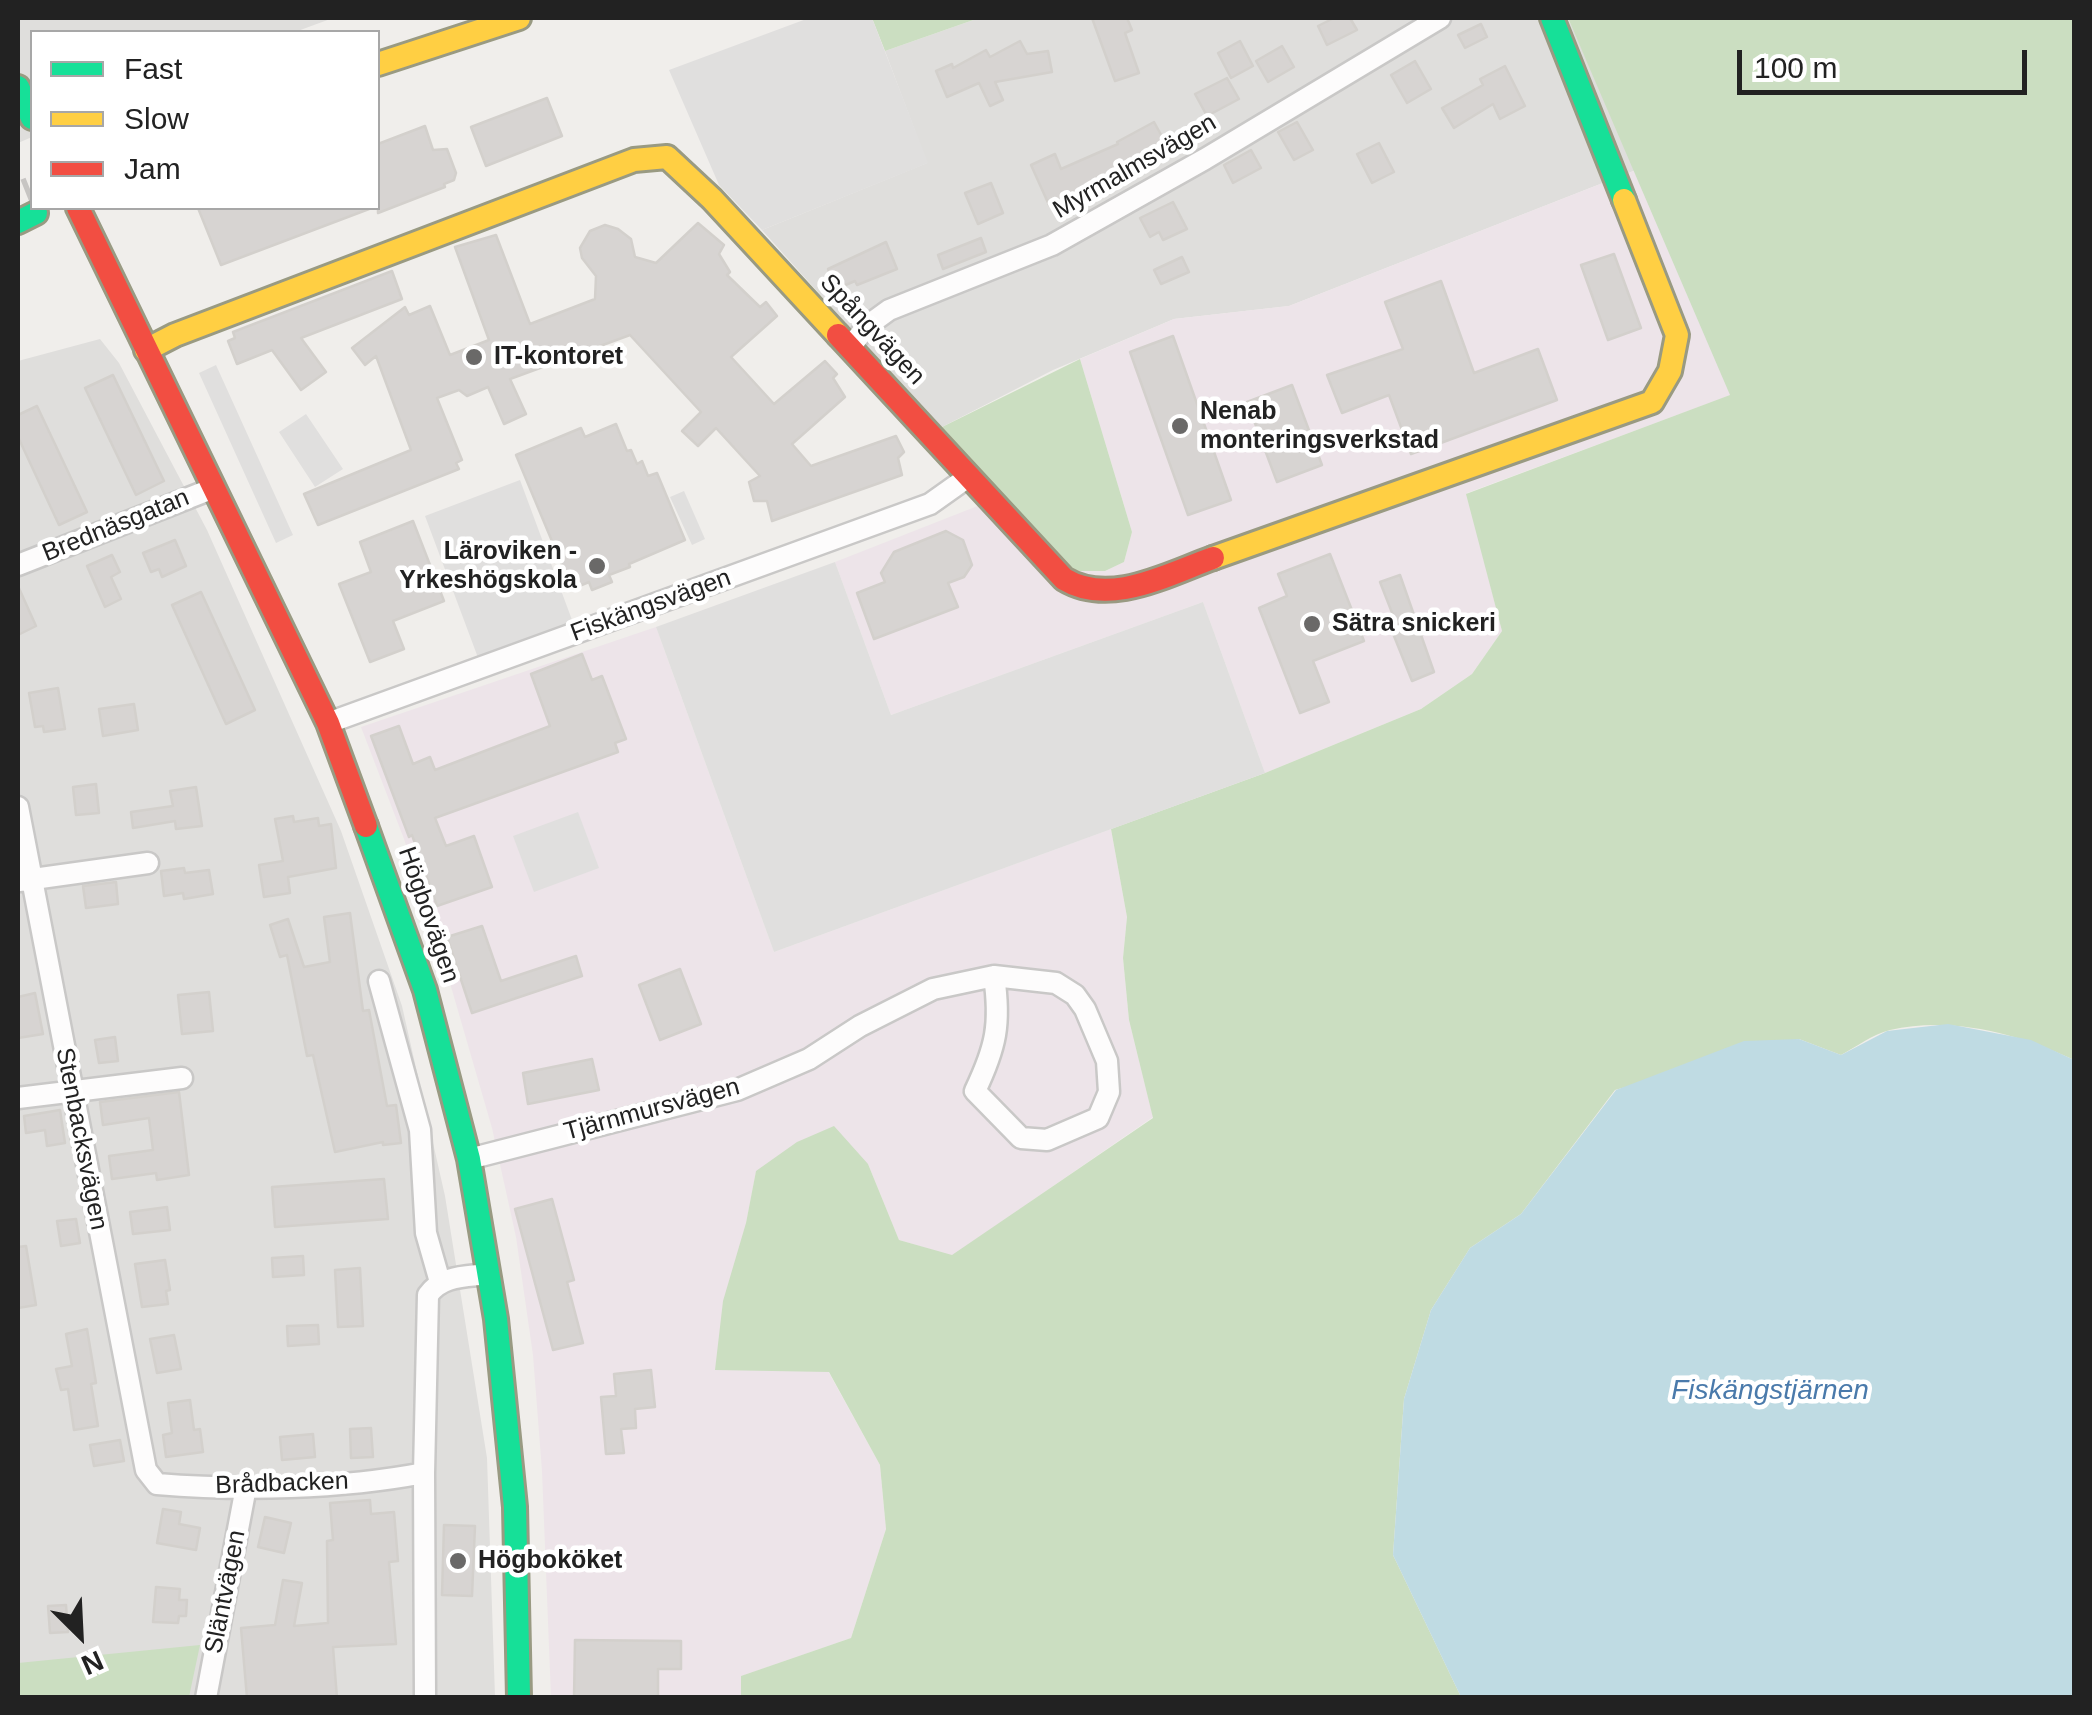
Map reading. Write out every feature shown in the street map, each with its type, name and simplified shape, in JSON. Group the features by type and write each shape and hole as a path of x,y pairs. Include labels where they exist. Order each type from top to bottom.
{"main road":[{"path":"380,43 458,18"},
{"path":"380,63 519,18"},
{"name":"Spångvägen","path":"146,350 175,335 634,160 667,158 683,169 851,346 1064,579 1078,589 1094,592 1137,586 1652,402 1669,382 1676,335 1552,18"},
{"path":"18,87 30,113"},
{"name":"Högbovägen","path":"79,210 328,723 425,990 469,1159 488,1274 515,1507 519,1698"}],"street":[{"name":"Myrmalmsvägen","path":"851,346 867,326 889,310 1052,245 1205,160 1440,18"},
{"name":"Fiskängsvägen","path":"328,723 930,504 968,477"},
{"name":"Brednäsgatan","path":"18,565 214,488"},
{"name":"Stenbacksvägen","path":"18,807 24,880 71,1092 146,1470"},
{"path":"24,880 148,864"},
{"name":"Tjärnmursvägen","path":"469,1159 736,1090 809,1060 860,1026 933,989 994,976 1056,983 1075,995 1086,1009 1107,1061 1108,1092 1098,1118 1047,1140 1021,1138 975,1091 992,1056 998,1031 994,976"},
{"path":"380,981 420,1130 426,1233 440,1282"},
{"path":"18,1098 182,1078"},
{"path":"425,1698 428,1295 440,1282 488,1274"},
{"name":"Brådbacken","path":"146,1470 157,1484 246,1487 386,1480 424,1473"},
{"name":"Släntvägen","path":"206,1698 246,1487"}],"shaded area":[{"path":"18,18 333,18 300,30 30,30 30,138 18,143"},
{"path":"809,18 872,18 928,163 762,230 719,185 669,70"},
{"path":"979,18 1568,18 1636,170 1289,306 1174,319 1053,370 940,428 762,230 927,163 885,51"},
{"path":"1636,170 1731,395 1467,493 1502,631 1472,674 1421,709 1265,773 1203,602 891,715 835,562 1003,496 1105,571 1124,562 1132,532 1080,359 1174,319 1289,306"},
{"path":"100,339 119,363 207,530 341,831 402,1006 445,1196 487,1458 495,1697 18,1698 18,361"},
{"path":"216,365 293,535 276,543 199,373"},
{"path":"306,414 343,469 315,487 279,432"},
{"path":"520,480 575,628 480,663 425,516"},
{"path":"684,491 705,539 692,545 670,497"},
{"path":"835,562 891,715 1203,602 1265,773 774,952 656,627"},
{"path":"656,627 774,952 1111,829 1127,917 1123,958 1129,1020 1153,1117 952,1256 899,1240 868,1164 756,1172 746,1223 880,1465 886,1529 851,1638 742,1676 741,1697 551,1697 542,1471 533,1355 516,1237 492,1128 452,990 404,839 361,727"},
{"path":"578,812 599,868 534,892 513,836"}],"green space":[{"path":"872,18 979,18 885,51"},
{"path":"1568,18 2074,18 2074,1060 2030,1042 1985,1030 1914,1026 1884,1032 1841,1055 1799,1039 1615,1090 1521,1214 1470,1248 1431,1310 1404,1399 1393,1555 1461,1697 741,1697 741,1676 851,1638 886,1529 880,1465 829,1372 715,1370 723,1301 746,1223 756,1171 797,1142 834,1126 868,1164 899,1240 952,1255 1153,1118 1129,1020 1123,958 1127,917 1111,829 1265,773 1421,709 1472,674 1502,631 1466,494 1730,395"},
{"path":"1080,359 1132,532 1124,562 1105,571 1073,571 940,428"},
{"path":"200,1645 189,1697 18,1697 18,1663"}],"water":[{"name":"Fiskängstjärnen","path":"1948,1024 2031,1040 2074,1060 2074,1697 1461,1697 1393,1555 1404,1399 1431,1310 1470,1248 1521,1214 1616,1090 1744,1041 1799,1039 1841,1055 1887,1031"}],"building":[{"path":"1092,18 1127,18 1132,30 1125,33 1139,73 1115,81"},
{"path":"1334,18 1350,18 1357,30 1327,45 1318,26"},
{"path":"1481,24 1487,37 1465,48 1458,35"},
{"path":"1020,41 1027,54 1048,51 1052,72 995,82 1003,100 990,106 979,83 947,97 936,71 952,64 953,68 986,50 990,57"},
{"path":"1240,41 1253,66 1231,78 1218,53"},
{"path":"1282,46 1294,67 1268,82 1256,61"},
{"path":"1415,61 1431,89 1407,103 1391,75"},
{"path":"1505,66 1525,106 1500,119 1493,104 1454,128 1442,108 1483,85 1480,79"},
{"path":"1227,78 1239,99 1207,116 1195,94"},
{"path":"547,98 562,136 486,166 471,127"},
{"path":"1154,122 1165,142 1110,172 1112,178 1049,205 1031,165 1055,154 1061,169 1118,144"},
{"path":"1297,122 1313,150 1294,160 1278,132"},
{"path":"425,126 433,150 447,149 456,173 454,180 378,213 380,143"},
{"path":"1379,143 1394,172 1372,183 1357,154"},
{"path":"1251,150 1261,168 1233,183 1224,165"},
{"path":"991,183 1003,213 978,224 965,193"},
{"path":"1173,202 1187,229 1163,240 1159,232 1150,237 1140,218"},
{"path":"199,210 366,210 221,265"},
{"path":"698,223 724,245 719,254 730,272 727,275 760,307 766,302 777,316 731,357 774,404 825,361 837,374 833,378 845,397 792,444 811,466 896,436 904,452 898,458 902,475 772,521 767,501 754,501 749,482 760,476 716,428 698,446 682,431 701,412 630,335 510,379 526,414 504,424 488,387 467,396 459,390 437,398 462,460 456,463 459,469 318,525 304,494 411,450 376,356 365,365 352,348 405,307 409,315 430,306 450,355 489,340 455,247 496,235 530,324 595,299 596,276 582,258 580,248 590,231 605,225 618,229 631,239 635,257 656,263"},
{"path":"981,238 986,252 943,269 938,255"},
{"path":"886,242 897,269 836,289 828,269"},
{"path":"1614,254 1641,328 1608,340 1581,265"},
{"path":"1182,257 1189,272 1161,284 1154,270"},
{"path":"392,271 402,299 301,338 326,372 301,390 272,350 237,364 228,341 235,338 233,332"},
{"path":"1441,281 1474,373 1538,349 1557,400 1411,454 1389,395 1342,413 1327,375 1403,349 1385,302"},
{"name":"Nenab monteringsverkstad","path":"1173,336 1231,500 1188,515 1130,352"},
{"path":"113,375 164,481 136,495 85,388"},
{"path":"1292,385 1322,465 1277,482 1247,402"},
{"path":"37,406 87,512 59,525 18,437 18,415"},
{"path":"616,424 637,464 642,461 648,476 657,473 685,540 609,575 612,582 592,590 589,582 572,589 516,455 581,428 585,437"},
{"path":"413,521 444,601 393,621 404,649 370,662 339,584 371,572 360,542"},
{"path":"946,531 963,540 972,565 964,577 948,583 958,607 874,639 857,593 885,582 881,573 894,552"},
{"path":"175,540 186,566 162,577 159,569 151,572 143,553"},
{"name":"Sätra snickeri","path":"1330,554 1364,641 1313,661 1329,702 1300,713 1259,608 1287,596 1278,574"},
{"path":"112,555 120,572 111,577 121,599 105,607 87,566"},
{"path":"1400,575 1434,672 1412,681 1392,631 1398,628 1380,582"},
{"path":"18,586 36,626 18,635"},
{"path":"201,592 255,710 226,724 172,605"},
{"path":"582,654 592,680 602,676 626,739 615,743 618,752 435,818 446,846 474,836 492,887 437,906 371,736 399,726 413,764 430,757 435,770 550,726 531,674"},
{"path":"58,688 65,729 44,732 43,726 35,727 29,693"},
{"path":"134,704 138,730 103,736 99,709"},
{"path":"96,784 99,813 76,815 73,787"},
{"path":"196,787 202,826 176,829 175,821 133,828 131,812 173,806 170,791"},
{"path":"293,816 294,822 318,818 319,826 331,824 336,868 288,877 290,893 264,897 259,865 283,861 275,819"},
{"path":"184,868 185,873 209,870 213,894 184,899 183,893 164,896 161,871"},
{"path":"116,882 118,904 86,908 83,886"},
{"path":"350,913 363,1011 369,1010 387,1106 396,1105 401,1143 383,1142 335,1152 313,1055 307,1056 287,955 280,957 270,925 288,919 304,967 330,962 324,917"},
{"path":"482,926 501,981 576,956 582,976 472,1013 447,937"},
{"path":"680,969 701,1024 660,1040 639,985"},
{"path":"209,992 213,1031 182,1034 178,995"},
{"path":"35,993 43,1034 18,1038 18,997"},
{"path":"115,1037 118,1061 99,1063 95,1040"},
{"path":"592,1059 599,1090 528,1104 523,1073"},
{"path":"179,1092 189,1175 157,1180 156,1173 112,1179 109,1156 153,1150 149,1118 103,1125 100,1102"},
{"path":"60,1110 65,1143 47,1146 45,1130 26,1133 24,1116"},
{"path":"384,1179 388,1219 275,1227 272,1187"},
{"path":"552,1199 574,1280 567,1282 583,1343 553,1350 515,1209"},
{"path":"167,1207 170,1230 133,1234 130,1212"},
{"path":"76,1219 80,1243 61,1246 57,1221"},
{"path":"26,1246 36,1305 18,1308 18,1247"},
{"path":"303,1256 304,1275 273,1277 272,1258"},
{"path":"165,1260 168,1304 142,1307 135,1264"},
{"path":"360,1268 363,1326 338,1327 335,1270"},
{"path":"318,1325 319,1344 288,1346 287,1326"},
{"path":"87,1329 98,1426 74,1430 68,1389 61,1390 56,1369 72,1366 66,1334"},
{"path":"174,1335 181,1369 157,1373 150,1339"},
{"path":"651,1370 655,1407 635,1409 636,1428 621,1429 624,1453 606,1454 601,1397 616,1396 614,1374"},
{"path":"190,1400 194,1430 200,1429 203,1452 166,1457 163,1435 172,1433 168,1403"},
{"path":"371,1428 373,1457 351,1458 350,1429"},
{"path":"313,1434 315,1457 282,1460 280,1437"},
{"path":"120,1440 124,1461 94,1466 90,1445"},
{"path":"370,1500 371,1514 394,1512 398,1561 389,1562 396,1644 333,1647 337,1698 247,1698 241,1628 275,1625 283,1580 302,1583 294,1626 328,1623 327,1541 333,1540 330,1503"},
{"path":"163,1509 181,1512 179,1524 200,1528 196,1550 157,1543"},
{"path":"265,1517 291,1523 284,1553 258,1547"},
{"name":"Högboköket","path":"444,1525 475,1526 472,1596 442,1595"},
{"path":"156,1587 180,1589 179,1600 187,1600 186,1616 179,1616 178,1623 153,1622"},
{"path":"66,1605 68,1632 50,1633 48,1606"},
{"path":"575,1640 681,1641 681,1669 658,1669 658,1698 574,1698"}],"traffic: fast":[{"path":"1552,18 1624,200"},
{"path":"18,87 30,114"},
{"path":"18,222 36,213"},
{"path":"366,826 425,990 469,1159 496,1319 515,1507 519,1698"}],"traffic: slow":[{"path":"380,63 519,18"},
{"path":"146,350 175,335 634,160 667,157 712,199 838,335"},
{"path":"1213,558 1652,402 1670,371 1677,335 1624,200"}],"traffic: jam":[{"path":"79,210 328,723 366,826"},
{"path":"838,335 1064,579 1082,587 1119,589 1213,558"}],"place":[{"name":"IT-kontoret","path":"474,357"},
{"name":"Nenab monteringsverkstad","path":"1180,426"},
{"name":"Läroviken - Yrkeshögskola","path":"597,566"},
{"name":"Sätra snickeri","path":"1312,624"},
{"name":"Högboköket","path":"458,1561"}]}
